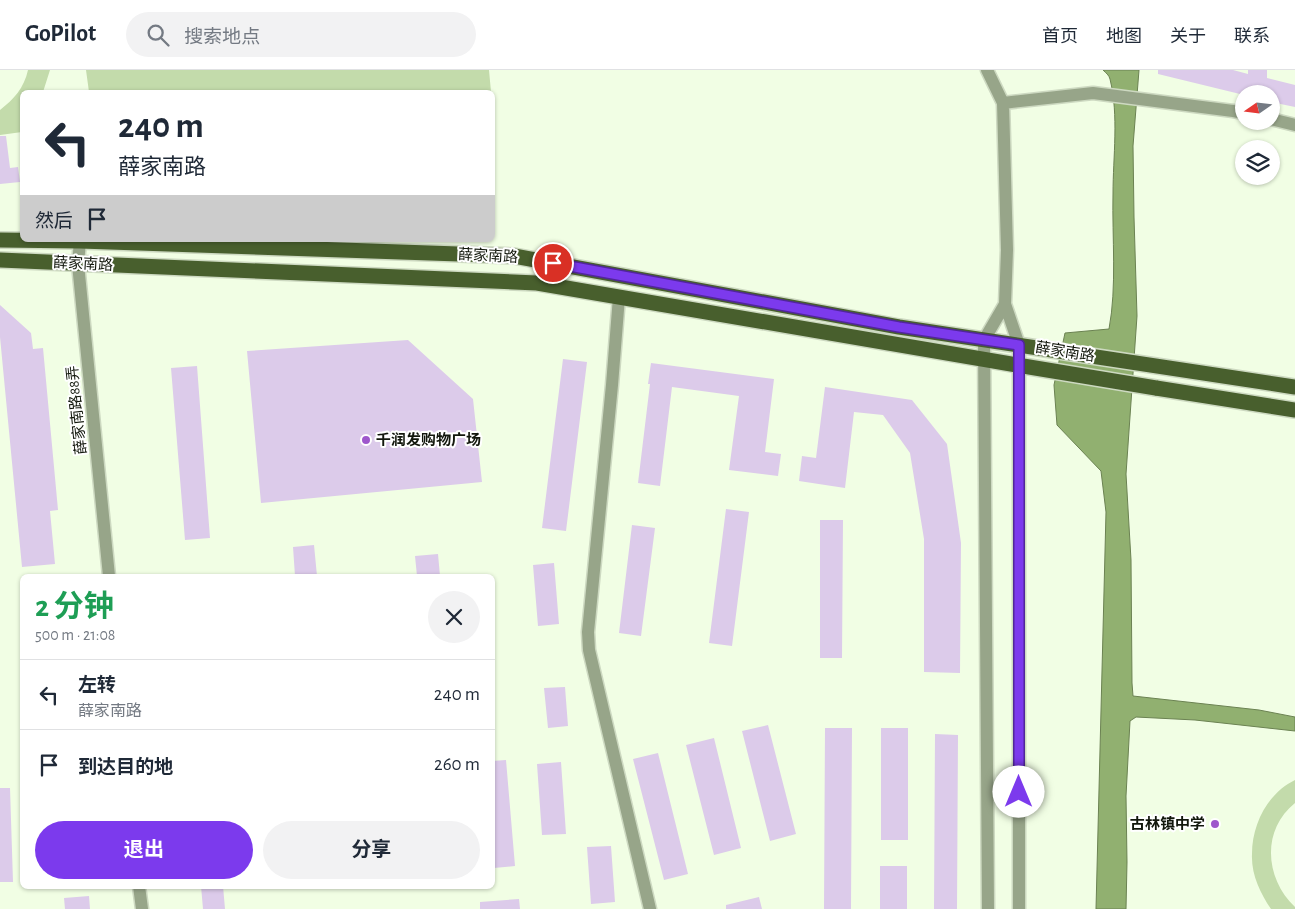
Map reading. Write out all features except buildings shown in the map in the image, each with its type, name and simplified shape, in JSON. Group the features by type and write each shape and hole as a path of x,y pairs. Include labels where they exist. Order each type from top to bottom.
{"main road":[{"name":"薛家南路","path":"0,240 20,240"},
{"name":"薛家南路","path":"109,242 514,256 899,327 1295,387"},
{"name":"薛家南路","path":"0,260 537,283 984,360 1295,410"}],"street":[{"path":"987,70 1003,103 1007,250 1005,304 1019,345 1019,909"},
{"path":"1003,103 1093,93 1235,111"},
{"path":"1280,121 1295,125"},
{"name":"薛家南路88弄","path":"80,242 78,264 109,574"},
{"path":"619,297 588,632 589,650 650,909"},
{"path":"988,909 984,340 1005,304"},
{"path":"139,889 142,909"}],"shaded area":[{"path":"28,70 50,70 44,90 20,90 20,132 0,135 0,110 18,93"},
{"path":"86,70 489,70 491,90 89,90"},
{"path":"1103,70 1139,70 1133,146 1137,316 1126,474 1131,560 1133,696 1259,710 1295,717 1295,731 1195,720 1136,717 1130,721 1126,796 1126,909 1096,909 1106,512 1101,471 1057,425 1054,385 1065,333 1109,329 1114,279 1113,194 1115,122 1110,79"},
{"path":"1295,780 1295,803 1284,814 1276,827 1272,840 1271,855 1278,883 1295,909 1271,909 1260,890 1253,869 1255,832 1258,821 1270,801 1285,786"}],"place":[{"name":"千润发购物广场","path":"366,440"},
{"name":"古林镇中学","path":"1215,824"}],"route":[{"path":"553,263 899,327 1019,345 1019,792"}]}
